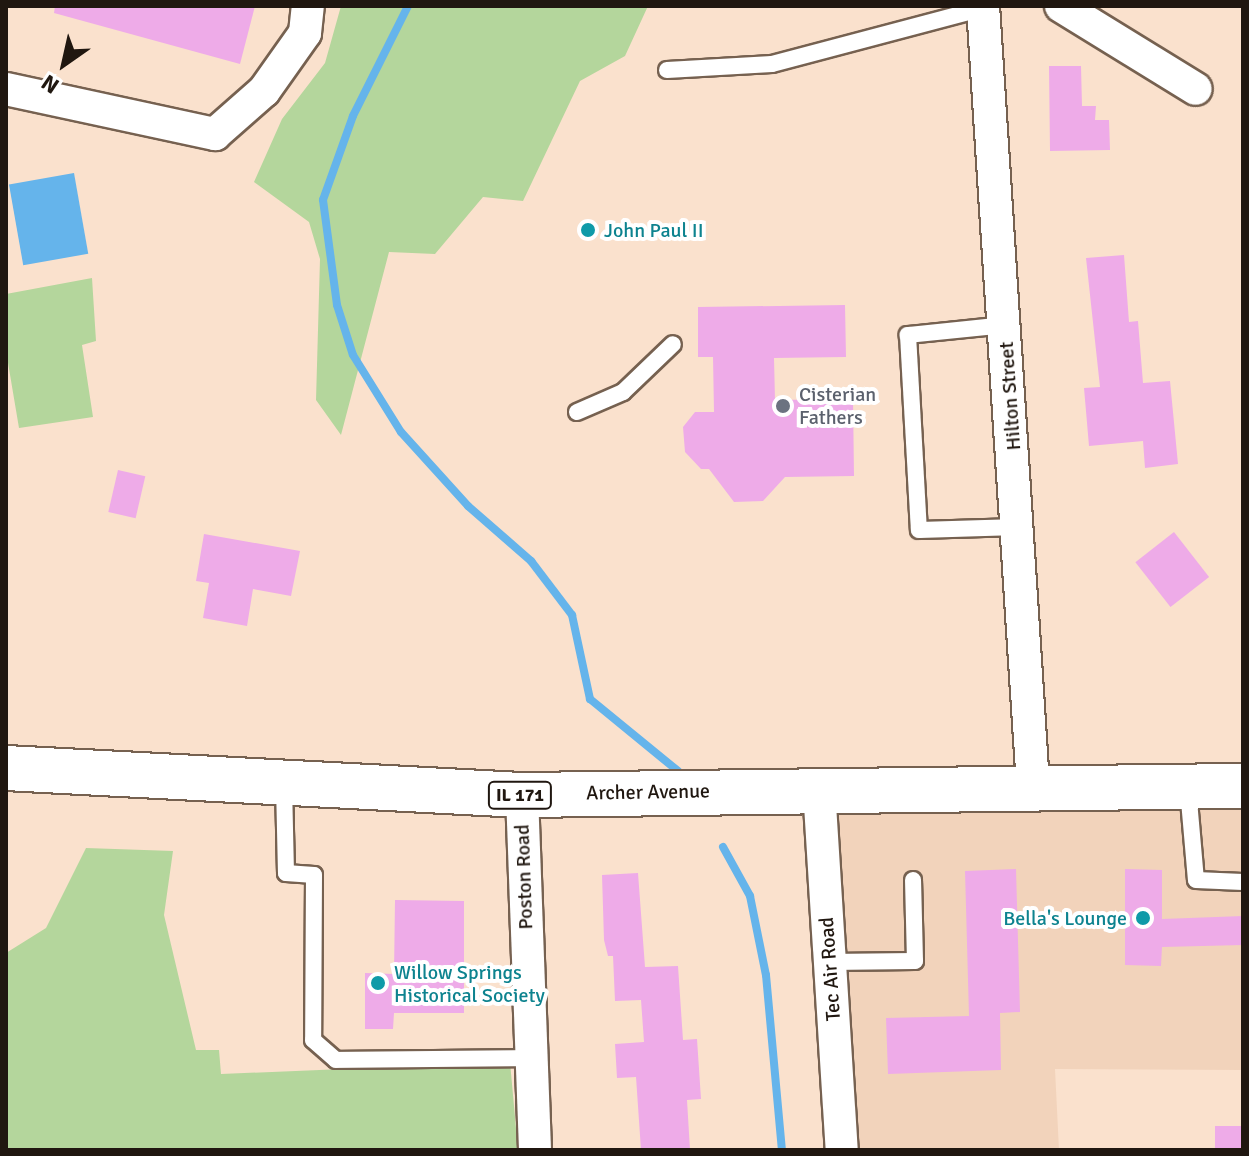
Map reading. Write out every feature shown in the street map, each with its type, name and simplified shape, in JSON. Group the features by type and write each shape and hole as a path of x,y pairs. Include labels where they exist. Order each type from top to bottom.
{"main road":[{"name":"Archer Avenue","path":"6,768 284,785 522,795 1033,786 1243,786"}],"street":[{"path":"6,89 215,134 264,91 305,33 308,6"},
{"path":"1061,6 1196,89"},
{"name":"Hilton Street","path":"984,7 1033,786"},
{"name":"Tec Air Road","path":"819,789 842,1150"},
{"name":"Poston Road","path":"522,795 535,1150"}],"lane":[{"path":"667,70 772,64 984,7"},
{"path":"1005,325 908,335 919,530 1018,527"},
{"path":"577,412 623,392 673,344"},
{"path":"284,785 286,873 314,875 313,1040 336,1060 530,1058"},
{"path":"1188,786 1196,880 1243,882"},
{"path":"829,962 915,961 913,880"}],"shaded area":[{"path":"1243,792 1243,1070 1055,1069 1059,1150 849,1150 819,796"}],"green space":[{"path":"341,6 648,6 625,56 580,81 523,201 483,197 435,254 389,252 341,435 316,400 320,259 309,222 254,182 282,119 325,63"},
{"path":"92,278 96,341 82,345 93,417 19,428 6,351 6,294"},
{"path":"86,848 173,851 164,915 196,1050 219,1050 221,1074 510,1062 518,1150 6,1150 6,953 46,928"}],"water":[{"path":"74,173 88,254 23,265 9,184"}],"building":[{"path":"55,6 255,6 240,64 54,13"},
{"path":"1049,66 1081,66 1082,106 1096,106 1095,120 1109,120 1110,150 1050,151"},
{"path":"1124,255 1129,322 1138,321 1143,383 1170,381 1178,464 1145,468 1143,441 1089,446 1084,388 1100,387 1086,258"},
{"name":"Cisterian Fathers","path":"845,305 846,357 774,358 775,400 853,399 854,476 785,477 763,501 734,502 709,469 701,469 685,452 683,427 695,412 714,412 713,357 698,357 698,307"},
{"path":"118,470 145,476 136,518 108,512"},
{"path":"1174,532 1209,577 1170,607 1135,562"},
{"path":"204,534 300,551 291,596 253,589 247,626 203,618 209,583 196,581"},
{"path":"1016,869 1020,1012 1000,1013 1001,1070 888,1074 886,1018 969,1016 965,871"},
{"path":"1125,869 1162,870 1162,919 1243,916 1243,945 1162,947 1161,966 1125,965"},
{"path":"638,873 645,967 678,966 683,1040 697,1039 701,1099 687,1100 690,1150 641,1150 636,1077 617,1078 615,1044 644,1042 641,1000 615,1001 613,956 608,956 604,940 602,875"},
{"path":"395,900 464,901 464,1013 394,1013 393,1029 365,1029 365,973 394,974"},
{"path":"1215,1126 1243,1126 1243,1150 1215,1150"}],"waterway":[{"path":"408,6 353,116 323,200 337,305 353,355 401,432 468,506 531,561 572,615 590,699 678,771"},
{"path":"723,847 750,896 766,975 782,1150"}],"place":[{"name":"John Paul II","path":"588,230"},
{"name":"Cisterian Fathers","path":"783,406"},
{"name":"Bella's Lounge","path":"1143,918"},
{"name":"Willow Springs Historical Society","path":"378,983"}]}
